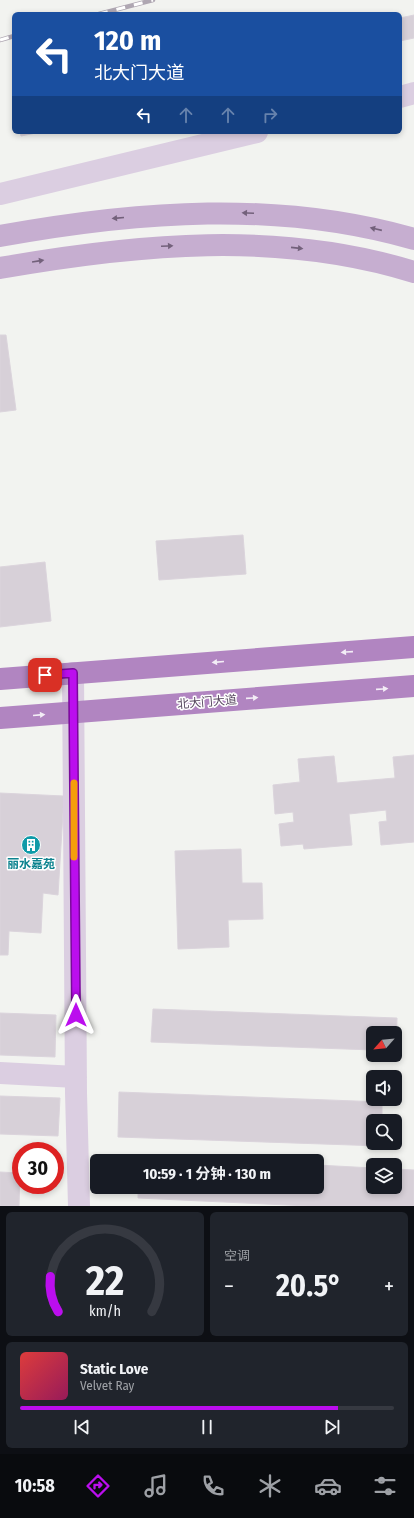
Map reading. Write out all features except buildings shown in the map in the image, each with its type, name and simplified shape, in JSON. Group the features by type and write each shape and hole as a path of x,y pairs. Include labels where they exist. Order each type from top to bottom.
{"highway":[{"path":"0,679 414,647"},
{"name":"北大门大道","path":"0,718 414,686"}],"main road":[{"path":"0,236 109,219 164,214 225,212 279,214 327,220 374,229 414,239"},
{"path":"0,268 112,251 161,246 231,244 277,246 322,251 367,260 414,272"}],"street":[{"path":"402,96 414,93"},
{"path":"0,194 249,134"},
{"path":"73,673 76,1078 79,1206"},
{"path":"0,1073 76,1078"}],"railway":[{"path":"107,12 153,0"},
{"path":"0,40 12,37"}],"slow traffic":[{"path":"74,783 74,857"}],"place":[{"name":"丽水嘉苑","path":"31,845"}],"route":[{"path":"45,675 73,673 76,1015"}]}
